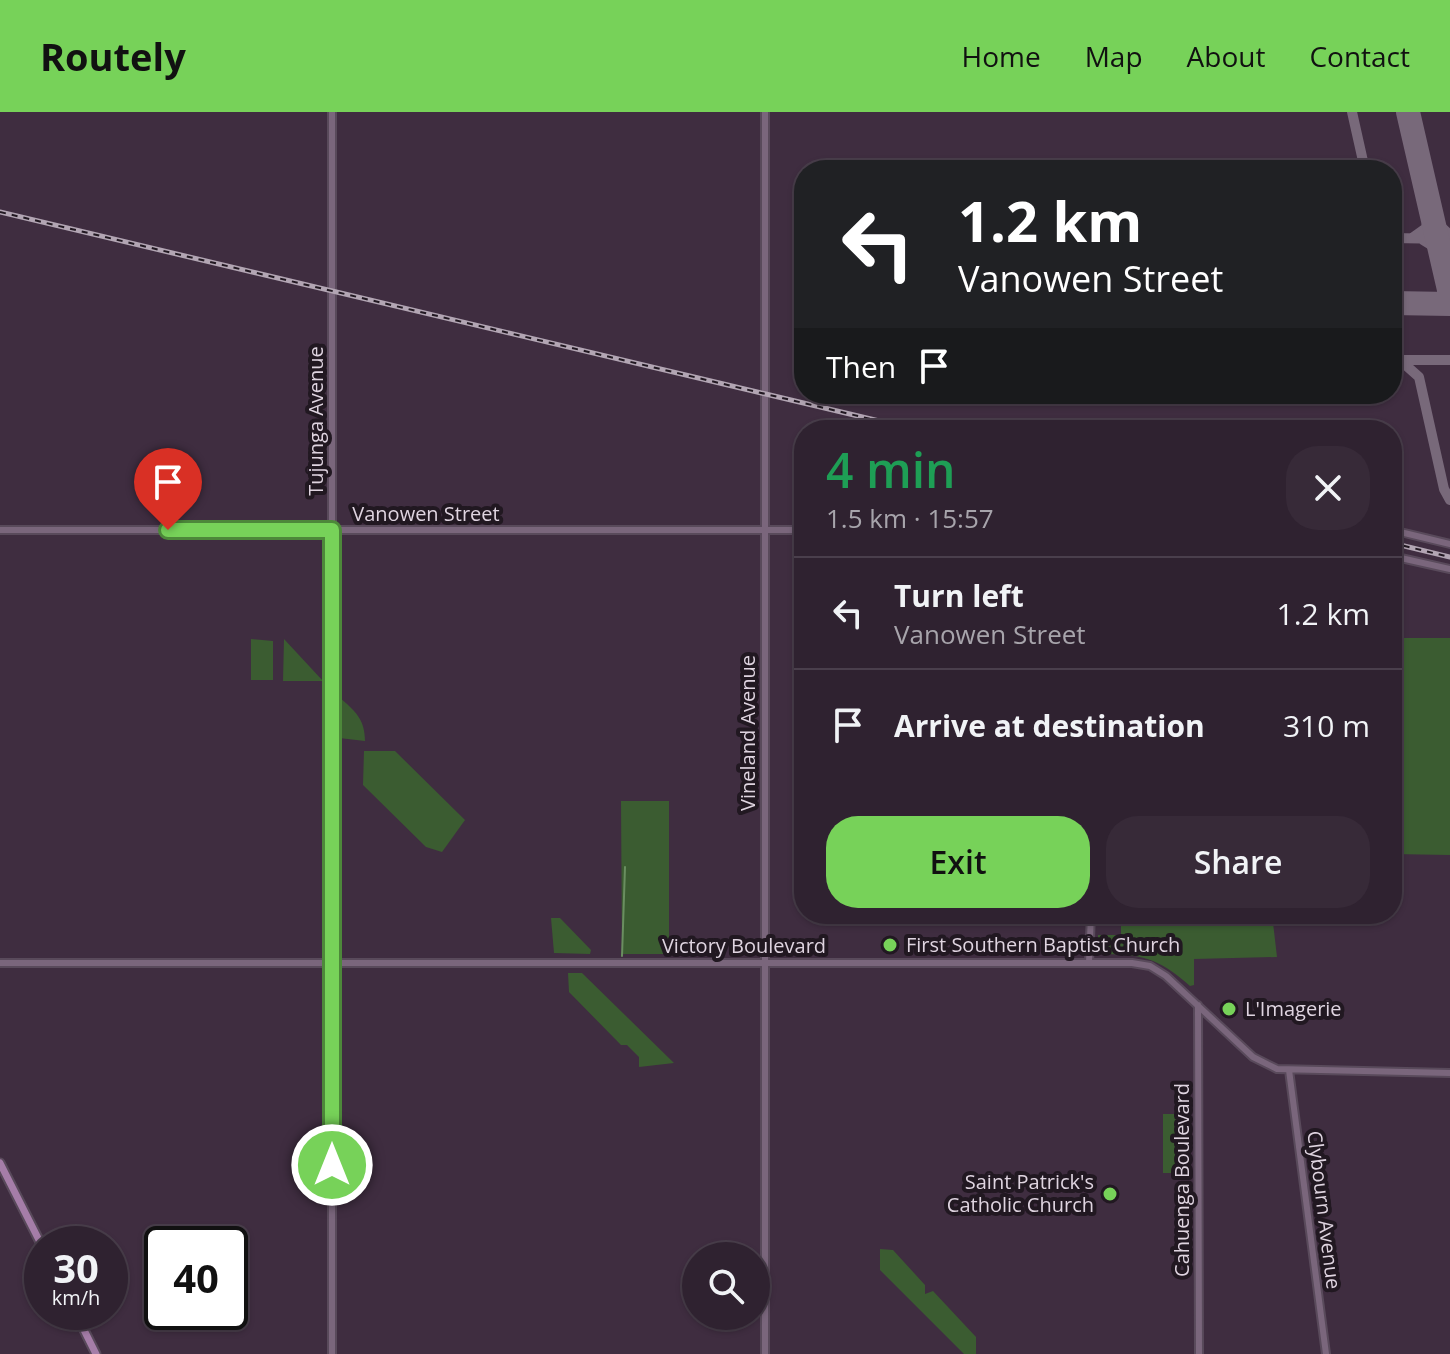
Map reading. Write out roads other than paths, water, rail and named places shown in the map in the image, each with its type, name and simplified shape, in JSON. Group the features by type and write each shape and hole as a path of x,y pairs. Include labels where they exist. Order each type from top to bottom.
{"main road":[{"name":"Tujunga Avenue","path":"332,112 332,1354"},
{"name":"Vineland Avenue","path":"765,112 765,1354"},
{"name":"Vanowen Street","path":"0,530 794,530"},
{"path":"1402,532 1450,544"},
{"path":"1402,558 1450,569"},
{"path":"1089,963 1091,924"},
{"name":"Victory Boulevard","path":"0,963 764,962 1150,966 1262,1063 1289,1070 1450,1073"},
{"name":"Cahuenga Boulevard","path":"1198,1005 1199,1354"},
{"path":"1198,1023 1212,1018"},
{"name":"Clybourn Avenue","path":"1289,1070 1326,1354"},
{"path":"0,1163 32,1226"},
{"path":"84,1330 96,1354"}],"waterway":[{"path":"622,956 625,867"}],"railway":[{"path":"0,212 794,401"},
{"path":"808,404 875,420"},
{"path":"1402,545 1450,557"}],"place":[{"name":"First Southern Baptist Church","path":"890,945"},
{"name":"L'Imagerie","path":"1229,1009"},
{"name":"Saint Patrick's Catholic Church","path":"1110,1194"}]}
